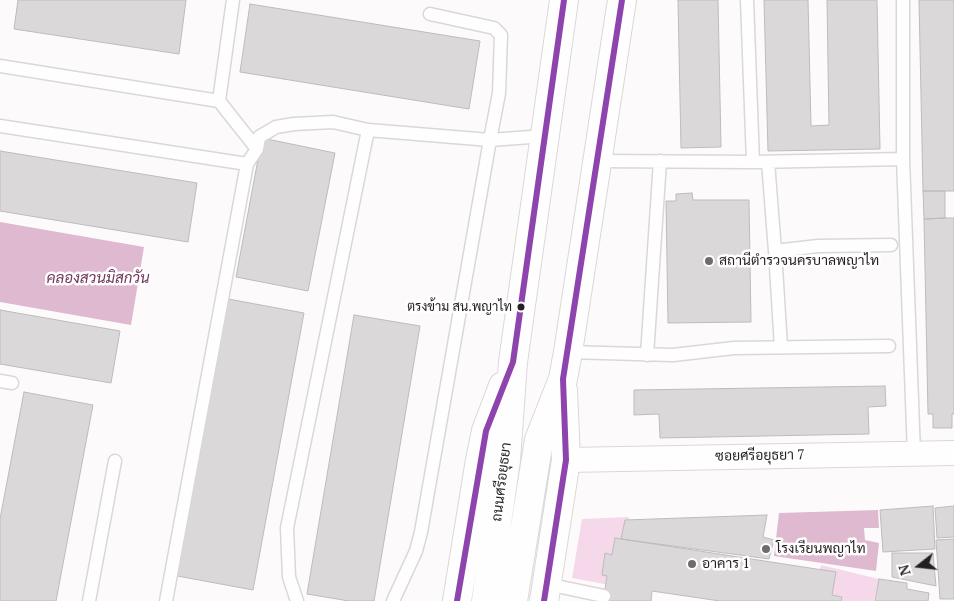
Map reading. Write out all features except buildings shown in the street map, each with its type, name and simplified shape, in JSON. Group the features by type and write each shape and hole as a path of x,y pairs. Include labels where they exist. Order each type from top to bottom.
{"main road":[{"name":"ถนนศรีอยุธยา","path":"486,601 506,460 513,362 564,0"},
{"name":"ถนนศรีอยุธยา","path":"513,601 539,440 563,379 568,352 622,0"},
{"name":"ถนนศรีอยุธยา","path":"457,601 486,431 513,362"},
{"name":"ถนนศรีอยุธยา","path":"546,592 566,460 563,379"}],"street":[{"name":"ซอยศรีอยุธยา 7","path":"566,460 954,452"}],"lane":[{"path":"219,101 233,0"},
{"path":"747,0 753,162"},
{"path":"903,0 903,159 914,454"},
{"path":"393,601 416,551 421,532 499,94 501,35 494,28 430,14"},
{"path":"0,66 219,101 257,149"},
{"path":"166,601 247,164 257,149 259,137 276,127 333,122 368,130 490,140 544,136"},
{"path":"0,126 247,164"},
{"path":"297,601 289,576 287,528 368,130"},
{"path":"597,161 768,162 903,159"},
{"path":"647,355 660,161"},
{"path":"768,162 781,347"},
{"path":"775,250 818,246 891,245"},
{"path":"568,352 673,355 734,348 889,346"},
{"path":"89,601 114,461"},
{"path":"546,592 604,596"}],"shaded area":[{"path":"629,517 620,587 572,578 582,519"},
{"path":"821,565 879,579 874,601 812,601"}],"water":[{"name":"คลองสวนมิสกวัน","path":"0,222 144,247 131,325 0,302"},
{"path":"878,510 879,528 864,528 865,540 879,543 876,571 774,556 779,513"}],"transit line":[{"path":"457,601 486,431 513,362 564,0"},
{"path":"544,601 566,460 563,379 622,0"}],"place":[{"name":"สถานีตำรวจนครบาลพญาไท","path":"709,261"},
{"name":"ตรงข้าม สน.พญาไท","path":"521,307"},
{"name":"โรงเรียนพญาไท","path":"766,549"},
{"name":"อาคาร 1","path":"692,564"}]}
